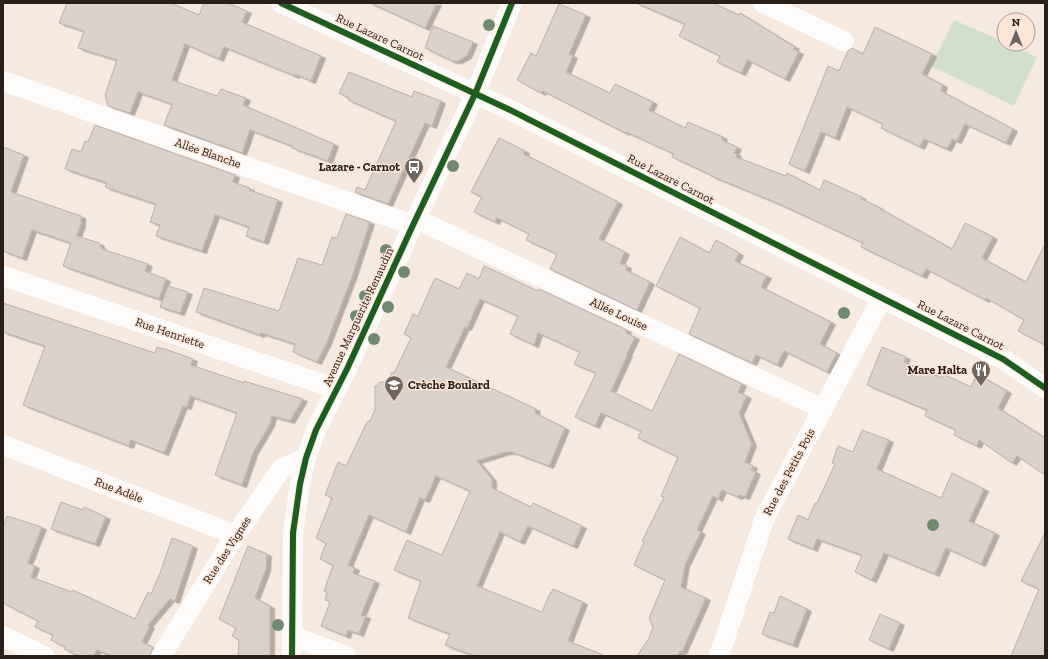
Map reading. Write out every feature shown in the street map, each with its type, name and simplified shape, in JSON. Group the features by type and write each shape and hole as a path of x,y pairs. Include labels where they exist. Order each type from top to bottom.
{"street":[{"name":"Rue Lazare Carnot","path":"281,3 475,94 1004,359 1045,388"},
{"name":"Avenue Marguerite Renaudin","path":"292,656 293,533 300,484 306,458 316,430 337,389 475,94 512,3"},
{"path":"762,3 844,41"},
{"name":"Allée Blanche","path":"3,81 414,222"},
{"name":"Allée Louise","path":"414,222 823,409"},
{"name":"Rue Henriette","path":"3,276 337,389"},
{"name":"Rue des Petits Pois","path":"719,656 765,517 882,298"},
{"name":"Rue Adèle","path":"3,445 235,536"},
{"name":"Rue des Vignes","path":"161,656 235,536 281,469 306,458"},
{"path":"3,636 44,656"},
{"path":"292,636 346,656"}],"green space":[{"path":"954,20 996,38 996,52 1025,52 1037,57 1014,106 931,66"}],"building":[{"path":"67,3 171,3 199,15 204,3 228,3 247,11 242,22 321,56 311,81 224,47 219,59 185,44 172,80 217,96 221,89 246,98 243,105 334,144 328,161 292,148 292,146 250,130 242,153 164,125 172,104 138,92 130,113 108,106 105,95 117,60 78,48 84,31 59,23"},
{"path":"370,3 437,3 425,28"},
{"path":"636,3 713,3 739,15 740,13 795,47 793,49 799,52 785,79 748,60 741,73 717,62 720,56 679,36 685,24"},
{"path":"559,4 586,15 569,54 573,56 566,72 610,93 615,84 653,102 649,110 685,128 688,122 723,137 722,140 737,147 734,153 737,154 736,157 786,176 787,173 820,190 824,180 862,197 861,199 879,207 952,249 965,223 993,237 982,258 1026,282 1045,244 1045,345 1018,331 1024,320 986,298 985,300 926,269 922,276 861,247 863,243 777,203 711,176 672,157 674,154 626,132 625,133 543,91 541,93 517,80 531,53 536,56"},
{"path":"433,26 473,42 467,56 458,61 452,61 425,48"},
{"path":"875,27 932,54 922,74 943,85 941,91 1013,129 1006,143 965,124 957,141 952,139 947,149 924,139 920,147 881,128 883,124 847,107 835,138 821,132 805,171 789,164 828,66 839,71 848,51 852,48 863,54"},
{"path":"349,72 412,97 414,91 441,101 432,126 425,123 388,204 355,192 357,187 365,190 396,121 348,100 349,98 339,93"},
{"path":"95,125 235,175 233,182 250,188 249,190 278,200 264,242 246,236 249,227 215,215 202,251 156,236 160,225 150,222 156,204 105,187 107,183 65,169 72,149 81,152 85,141 88,142"},
{"path":"499,138 525,151 524,154 618,202 599,239 625,252 620,263 627,266 626,270 650,282 637,310 550,269 557,254 526,240 529,234 497,218 495,222 474,212 482,197 471,192"},
{"path":"3,147 24,155 11,192 81,216 81,224 77,236 99,243 102,249 148,264 145,271 166,279 159,299 63,266 71,243 32,230 22,258 3,251"},
{"path":"346,214 370,222 352,277 327,342 317,362 293,352 295,344 261,333 260,335 196,312 204,288 279,311 298,258 322,265 332,237 337,238"},
{"path":"680,237 709,253 716,240 739,253 735,261 767,276 761,287 831,322 820,344 837,353 827,372 784,351 777,365 756,355 752,363 689,334 700,308 656,286"},
{"path":"484,266 538,291 539,289 627,330 626,333 635,337 611,391 652,411 679,354 742,384 738,392 747,396 739,413 752,444 745,462 753,466 751,470 756,472 745,497 739,495 738,497 722,490 718,499 713,496 697,530 701,532 685,565 681,587 706,598 682,652 680,651 677,656 637,656 649,638 653,627 649,618 665,580 634,565 644,542 642,541 664,497 661,496 678,457 638,438 641,431 601,413 595,426 575,417 596,373 574,364 580,352 538,333 534,345 510,334 518,316 480,299 467,328 465,327 446,367 536,409 535,413 565,428 549,466 512,452 506,452 477,461 492,479 492,488 531,507 533,503 582,526 573,546 528,526 520,542 500,532 477,586 542,612 553,589 583,602 568,641 603,656 475,656 445,645 450,634 408,618 421,581 394,570 407,540 442,555 470,491 436,476 425,500 420,498 406,532 369,515 348,565 355,568 353,573 375,581 361,615 366,616 359,634 348,630 346,636 321,626 330,602 325,600 327,592 324,591 333,565 320,559 326,543 316,538 332,498 325,495 338,462 346,466 367,422 370,421 375,410 375,386 378,386 380,382 388,382 392,372 394,373 411,338 404,334 413,314 418,316 435,278 459,289 467,273 479,279"},
{"path":"168,286 188,292 180,313 160,307"},
{"path":"3,303 155,353 157,347 171,351 193,359 191,365 244,383 244,381 303,399 290,421 272,416 270,424 253,453 242,485 215,475 237,413 190,396 187,407 183,406 164,453 131,440 129,446 23,405 45,346 3,332"},
{"path":"882,347 906,357 904,362 942,378 943,374 971,387 977,374 1007,391 998,408 1045,438 1045,475 1017,456 1012,463 979,440 977,446 954,435 956,430 925,416 927,410 867,385"},
{"path":"862,430 889,440 877,469 941,498 952,473 984,489 969,521 995,533 981,564 946,548 935,574 884,553 872,580 855,572 862,555 817,539 813,549 788,539 798,515 808,520 835,464 832,463 838,446 853,452"},
{"path":"61,502 83,510 84,507 106,517 95,544 51,529"},
{"path":"7,516 42,527 28,563 35,566 31,577 72,592 73,590 135,619 148,592 151,594 172,538 193,546 175,601 170,599 148,625 150,626 142,642 153,647 150,656 112,656 97,650 93,656 79,656 64,649 65,647 51,640 53,635 35,627 38,621 3,603 3,527"},
{"path":"1045,533 1045,656 1011,656 1039,589 1021,581"},
{"path":"248,546 267,554 266,569 255,598 270,606 270,656 238,656 239,640 232,636 236,628 219,619"},
{"path":"780,596 807,609 793,645 762,634 770,612 774,613"},
{"path":"880,614 900,623 889,649 869,640"}],"cycle path":[{"path":"281,3 508,109 1003,359 1045,388"},
{"path":"292,656 293,533 300,484 306,458 316,430 347,369 475,94 512,3"}],"place":[{"name":"Lazare - Carnot","path":"414,184"},
{"name":"Mare Halta","path":"981,387"},
{"name":"Crèche Boulard","path":"394,402"}]}
